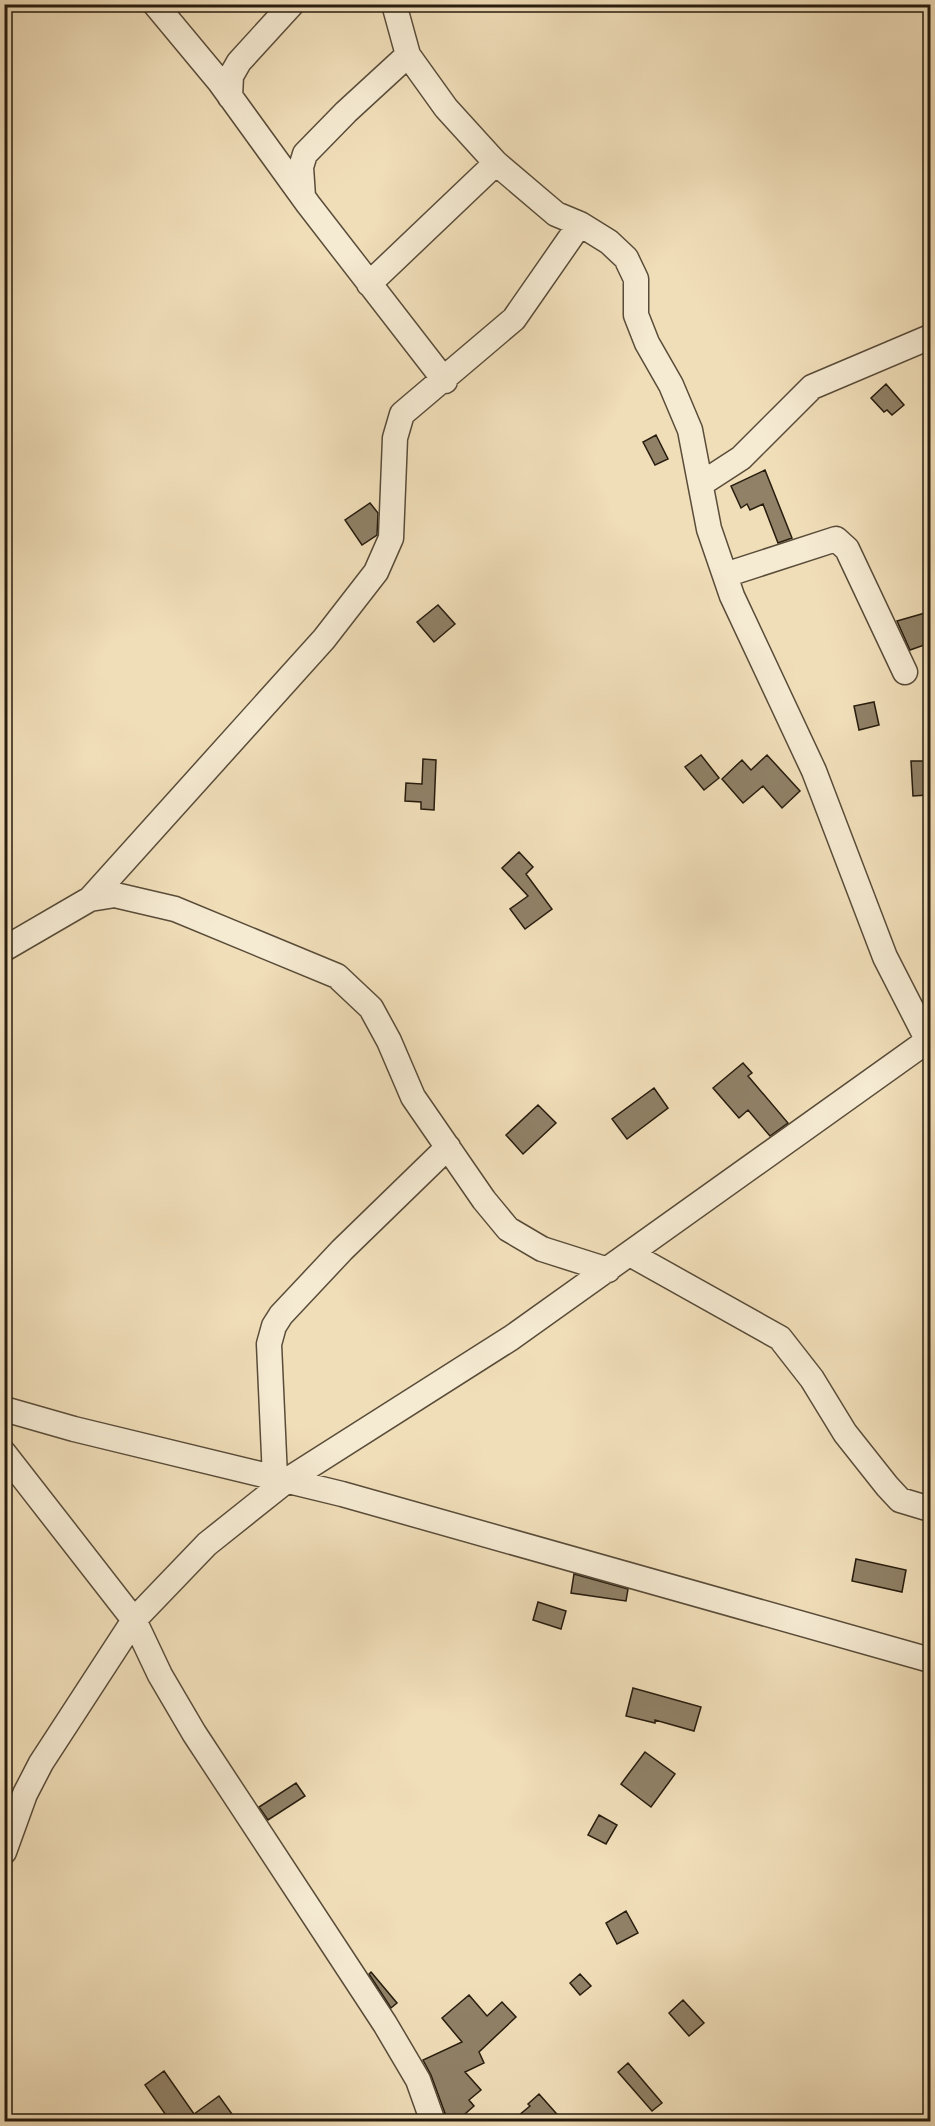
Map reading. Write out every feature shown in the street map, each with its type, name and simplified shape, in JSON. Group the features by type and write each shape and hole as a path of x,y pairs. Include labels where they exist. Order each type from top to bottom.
{"street":[{"path":"155,4 230,97 303,197 445,381"},
{"path":"230,97 231,76 239,62 292,4"},
{"path":"4,1852 15,1796 41,1763 134,1620 207,1544 281,1479 512,1338 929,1040 885,957 814,771 732,596 709,529 690,430 671,386 647,343 636,315 636,279 626,258 609,242 580,224 556,214 496,163 446,108 408,55 393,4"},
{"path":"303,197 301,167 305,154 345,112 408,55"},
{"path":"369,284 496,163"},
{"path":"4,949 90,899 324,639 376,572 392,538 395,438 402,414 445,381 514,319 580,224"},
{"path":"701,484 741,458 812,387 930,337"},
{"path":"725,574 836,539 847,549 905,672"},
{"path":"90,899 115,895 175,909 337,976 371,1008 389,1041 413,1097 484,1200 508,1229 542,1249 608,1270"},
{"path":"281,1479 269,1344 274,1326 281,1315 342,1250 448,1147"},
{"path":"630,1254 780,1338 813,1379 845,1432 887,1486 900,1500 930,1509"},
{"path":"4,1409 281,1479 930,1660"},
{"path":"4,1453 134,1620 160,1675 194,1733 385,2024 417,2080 433,2121"}],"building":[{"path":"886,384 904,405 892,415 887,410 884,412 871,398"},
{"path":"656,435 668,459 655,465 643,442"},
{"path":"765,470 792,538 778,543 763,504 750,510 747,504 741,508 731,486"},
{"path":"370,503 378,513 377,535 362,545 345,520"},
{"path":"438,605 455,624 434,642 417,622"},
{"path":"925,613 930,631 930,643 910,650 897,621"},
{"path":"874,702 879,725 859,730 854,706"},
{"path":"701,755 719,778 704,790 685,767"},
{"path":"767,755 800,791 782,808 763,786 743,803 722,779 742,760 751,770"},
{"path":"423,759 436,760 434,810 421,809 421,802 405,801 406,783 422,784"},
{"path":"911,761 924,761 927,795 913,796"},
{"path":"519,852 533,867 526,874 552,909 525,929 510,909 528,896 502,868"},
{"path":"743,1063 752,1073 748,1076 788,1123 770,1136 748,1110 739,1118 713,1088"},
{"path":"654,1088 668,1108 627,1139 612,1119"},
{"path":"538,1105 556,1123 523,1154 506,1135"},
{"path":"856,1559 906,1570 902,1592 852,1581"},
{"path":"574,1574 628,1589 626,1601 571,1593"},
{"path":"538,1602 566,1611 561,1629 533,1620"},
{"path":"633,1688 701,1707 694,1731 655,1720 655,1723 626,1716"},
{"path":"645,1752 675,1774 651,1807 621,1784"},
{"path":"296,1783 305,1796 268,1820 259,1807"},
{"path":"599,1815 617,1825 606,1844 588,1835"},
{"path":"626,1911 638,1933 617,1944 606,1923"},
{"path":"371,1972 397,2003 391,2008 369,1974"},
{"path":"580,1974 591,1986 580,1995 570,1983"},
{"path":"469,1995 487,2016 502,2002 516,2017 479,2052 484,2063 465,2072 481,2090 469,2100 474,2106 457,2121 451,2121 446,2116 423,2060 462,2042 442,2018"},
{"path":"683,2000 704,2023 689,2036 669,2013"},
{"path":"628,2063 662,2103 652,2111 618,2072"},
{"path":"164,2071 194,2114 219,2096 237,2121 170,2121 145,2085"},
{"path":"539,2094 563,2121 512,2121 530,2106 528,2104"}]}
